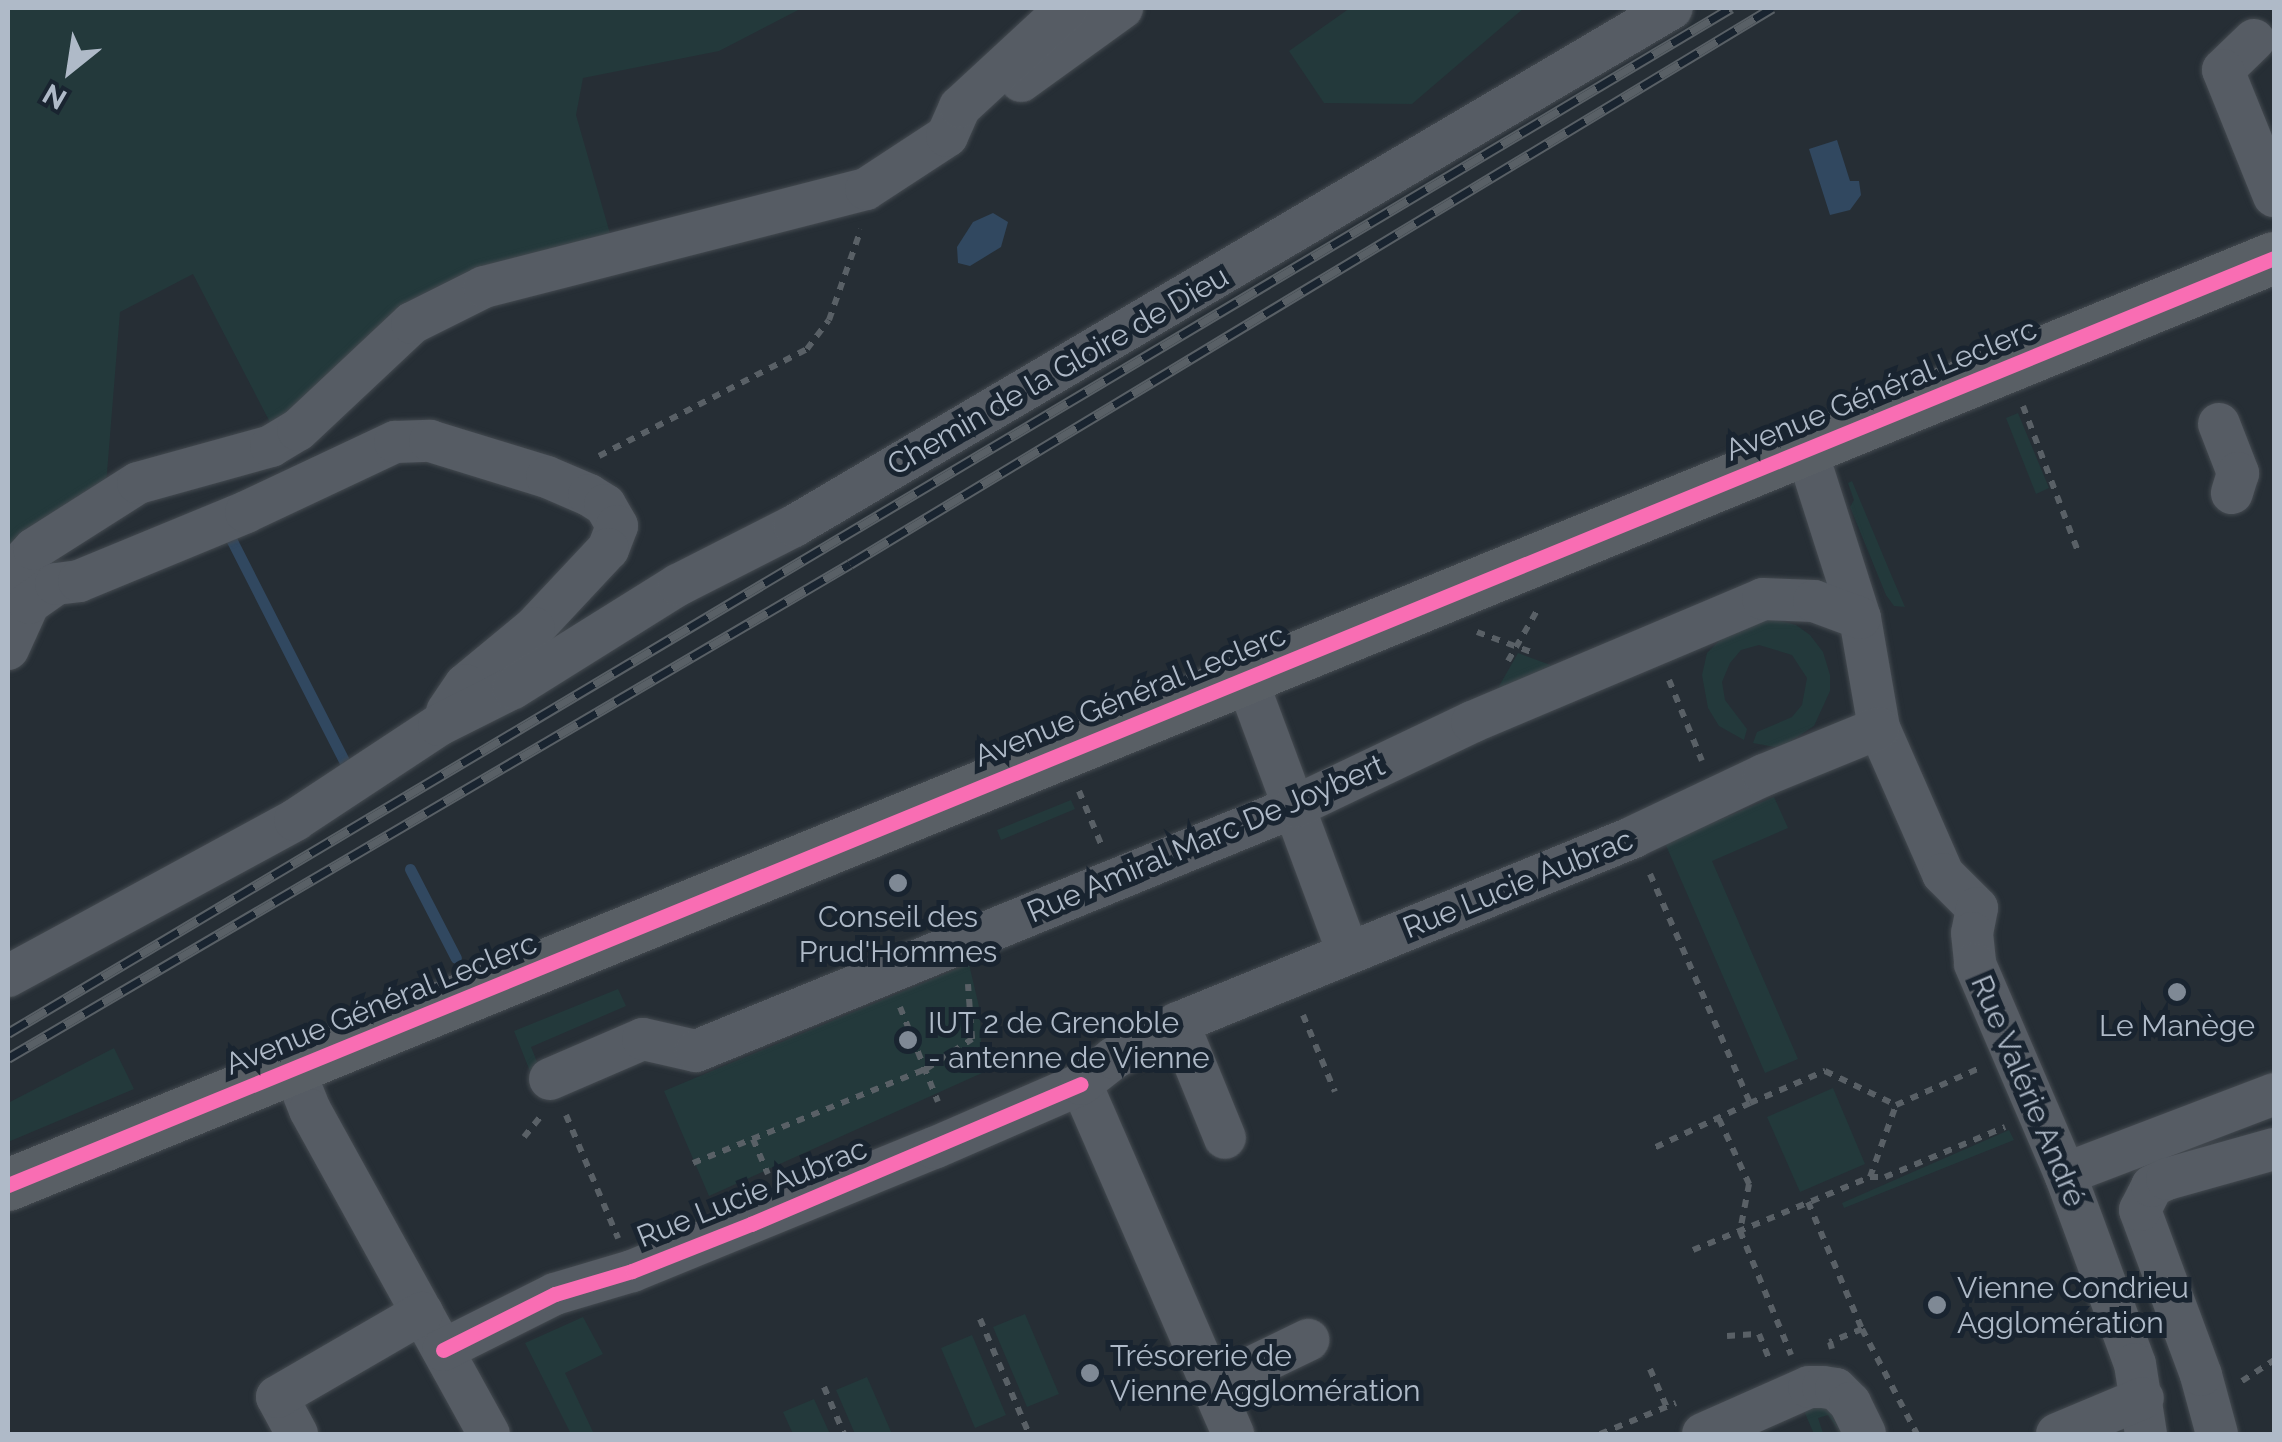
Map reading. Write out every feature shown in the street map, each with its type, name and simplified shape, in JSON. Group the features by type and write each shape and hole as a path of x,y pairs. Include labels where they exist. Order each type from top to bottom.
{"main road":[{"name":"Avenue Général Leclerc","path":"8,1185 2274,258"}],"street":[{"path":"947,136 960,107 1067,8"},
{"path":"8,576 34,549 138,483 272,446 298,430 412,322 484,288 866,190 1122,8"},
{"name":"Chemin de la Gloire de Dieu","path":"8,976 280,829 439,725 514,688 678,586 794,526 1672,8"},
{"path":"2254,40 2223,70 2274,196"},
{"path":"2219,424 2238,473 2232,492"},
{"name":"Chemin de la Gloire de Dieu","path":"8,649 30,603 56,584 79,581 246,512 395,442 430,442 547,477 605,506 616,526 608,549 534,628 466,685 439,725"},
{"name":"Rue Valérie André","path":"1806,452 1860,618 1879,728 1942,874 1977,908 1975,964 2065,1174 2144,1416 2057,1434"},
{"name":"Rue Amiral Marc De Joybert","path":"558,1096 643,1038 696,1051 1294,806 1472,722 1763,598 1814,601 1860,618"},
{"path":"1246,678 1348,952"},
{"name":"Rue Lucie Aubrac","path":"297,1434 277,1397 432,1331 498,1311 586,1274 632,1271 934,1148 1081,1084 1114,1058 1178,1023 1633,837 1764,775 1879,728"},
{"path":"1178,1023 1225,1138"},
{"path":"294,1070 310,1110 489,1434"},
{"path":"1081,1084 1233,1434"},
{"path":"2065,1174 2274,1094"},
{"path":"2217,1434 2202,1375 2140,1210 2152,1186 2274,1149"},
{"path":"1213,1386 1308,1340"},
{"path":"1686,1418 1809,1388 1836,1390 1850,1403 1865,1434"}],"path":[{"path":"585,462 798,355 819,338 868,209 866,190"},
{"path":"2005,370 2079,554"},
{"path":"1472,722 1574,544"},
{"path":"1454,594 1472,630 1586,674"},
{"path":"1655,646 1718,798"},
{"path":"1063,753 1116,880"},
{"path":"1633,837 1750,1103"},
{"path":"960,944 966,966 972,1039"},
{"path":"887,975 938,1098 934,1148"},
{"path":"1290,978 1335,1092"},
{"path":"693,1163 926,1069 982,1034"},
{"path":"1652,1149 1825,1071 1896,1105"},
{"path":"1870,1177 1896,1105 1967,1073"},
{"path":"558,1096 632,1271"},
{"path":"1692,1250 2038,1112"},
{"path":"1719,1119 1749,1184 1740,1231 1792,1358"},
{"path":"753,1138 756,1148"},
{"path":"1808,1202 1862,1329 1917,1434"},
{"path":"980,1319 1028,1434"},
{"path":"1836,1390 1836,1361 1830,1342 1862,1329"},
{"path":"1727,1336 1759,1334 1773,1366 1755,1373"},
{"path":"1650,1368 1666,1407 1686,1418"},
{"path":"824,1388 844,1434"},
{"path":"1666,1407 1686,1418"},
{"path":"1600,1434 1666,1407"}],"green space":[{"path":"8,8 802,8 719,51 583,78 576,115 611,237 453,284 273,428 193,274 120,312 106,485 8,547"},
{"path":"1350,8 1524,8 1412,104 1324,103 1289,51"},
{"path":"2018,413 2049,488 2036,494 2006,418"},
{"path":"1852,481 1905,607 1894,606 1886,595 1850,507 1854,500 1848,483"},
{"path":"1773,619 1796,625 1810,635 1823,652 1830,675 1830,691 1814,726 1780,748 1753,743 1757,732 1792,717 1802,705 1807,678 1792,655 1759,645 1741,650 1730,663 1722,682 1725,700 1747,729 1744,740 1719,726 1708,708 1702,675 1707,653 1733,627"},
{"path":"1518,653 1572,673 1490,702"},
{"path":"1774,797 1788,828 1712,861 1798,1059 1765,1073 1665,843"},
{"path":"1071,800 1075,809 1001,840 997,830"},
{"path":"969,964 980,1011 982,1073 709,1196 664,1091"},
{"path":"618,989 626,1006 531,1047 542,1074 539,1094 514,1031"},
{"path":"114,1048 134,1089 8,1142 8,1103"},
{"path":"1833,1088 1865,1164 1800,1192 1767,1117"},
{"path":"2009,1130 2014,1140 1844,1208 1842,1203"},
{"path":"1025,1314 1059,1394 1027,1407 993,1327"},
{"path":"583,1317 603,1354 565,1373 594,1434 571,1434 525,1343"},
{"path":"972,1335 1006,1415 975,1428 941,1348"},
{"path":"867,1377 892,1434 855,1434 836,1390"},
{"path":"814,1399 830,1434 793,1434 783,1412"},
{"path":"1821,1405 1830,1411 1841,1434 1828,1415 1818,1418 1823,1433 1814,1434 1804,1411"}],"water":[{"path":"1837,140 1850,181 1859,181 1861,195 1850,210 1830,215 1809,149"},
{"path":"993,213 1008,222 1001,247 970,266 958,263 957,247 973,222"}],"waterway":[{"path":"228,533 349,770"},
{"path":"410,869 456,958"}],"railway":[{"path":"8,1033 1731,8"},
{"path":"8,1058 850,564 1772,8"}],"cycle path":[{"path":"8,1185 2274,258"},
{"path":"443,1350 555,1294 632,1271 751,1224 1081,1084"}],"place":[{"name":"Conseil des Prud'Hommes","path":"898,883"},
{"name":"Le Manège","path":"2177,992"},
{"name":"IUT 2 de Grenoble - antenne de Vienne","path":"908,1040"},
{"name":"Vienne Condrieu Agglomération","path":"1937,1305"},
{"name":"Trésorerie de Vienne Agglomération","path":"1090,1373"}]}
